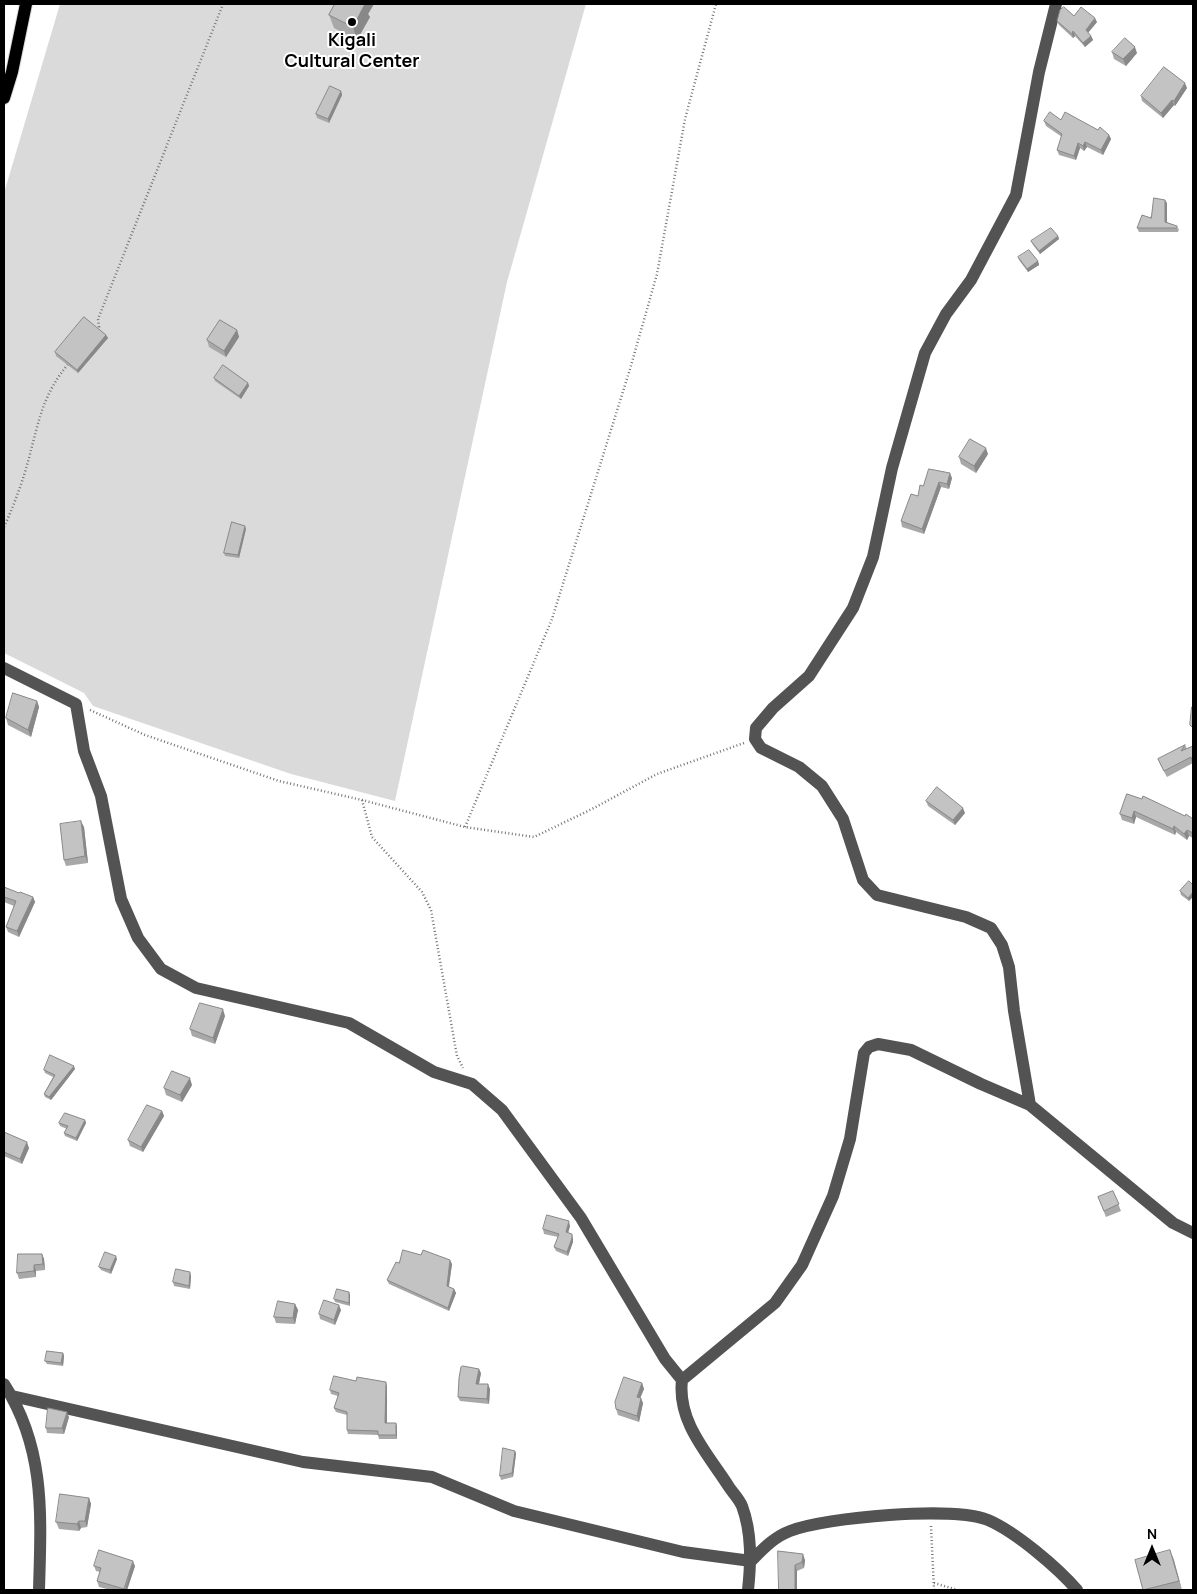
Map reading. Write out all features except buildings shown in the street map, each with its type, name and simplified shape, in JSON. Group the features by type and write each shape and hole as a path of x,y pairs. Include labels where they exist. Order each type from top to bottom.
{"main road":[{"path":"4,98 12,72 26,4"}],"street":[{"path":"1030,1105 1014,1011 1009,967 1002,945 991,928 966,918 877,895 863,880 843,819 822,786 799,767 761,748 755,739 756,728 773,708 809,676 853,608 874,557 892,468 925,353 946,314 971,280 1016,194 1039,72 1056,4"},
{"path":"4,668 76,704 84,752 101,796 121,900 138,938 161,969 196,988 349,1023 434,1072 472,1084 502,1110 581,1218 665,1358 682,1380"},
{"path":"748,1590 751,1561 750,1541 742,1506 684,1415 680,1395 682,1380 775,1303 802,1265 833,1196 850,1138 864,1053 869,1047 878,1044 912,1050 981,1084 1030,1105 1173,1223 1193,1233"},
{"path":"4,1384 12,1396 34,1451 40,1490 39,1590"},
{"path":"12,1396 303,1462 432,1477 514,1511 683,1552 751,1561"},
{"path":"751,1561 774,1539 811,1524 856,1517 958,1514 988,1520 1023,1542 1077,1590"}],"path":[{"path":"93,334 99,327 98,319 223,4"},
{"path":"465,827 552,619 593,490 657,274 685,119 716,4"},
{"path":"4,527 28,460 42,406 58,376 70,362"},
{"path":"76,704 145,735 270,778 465,827 534,837 592,809 657,774 755,739"},
{"path":"362,800 372,837 417,887 431,910 457,1056 472,1084"},
{"path":"930,1515 934,1590"},
{"path":"934,1583 958,1590"}],"shaded area":[{"path":"60,4 586,4 507,282 395,801 291,774 93,706 84,693 4,653 4,193"}],"place":[{"name":"Kigali Cultural Center","path":"352,22"}]}
